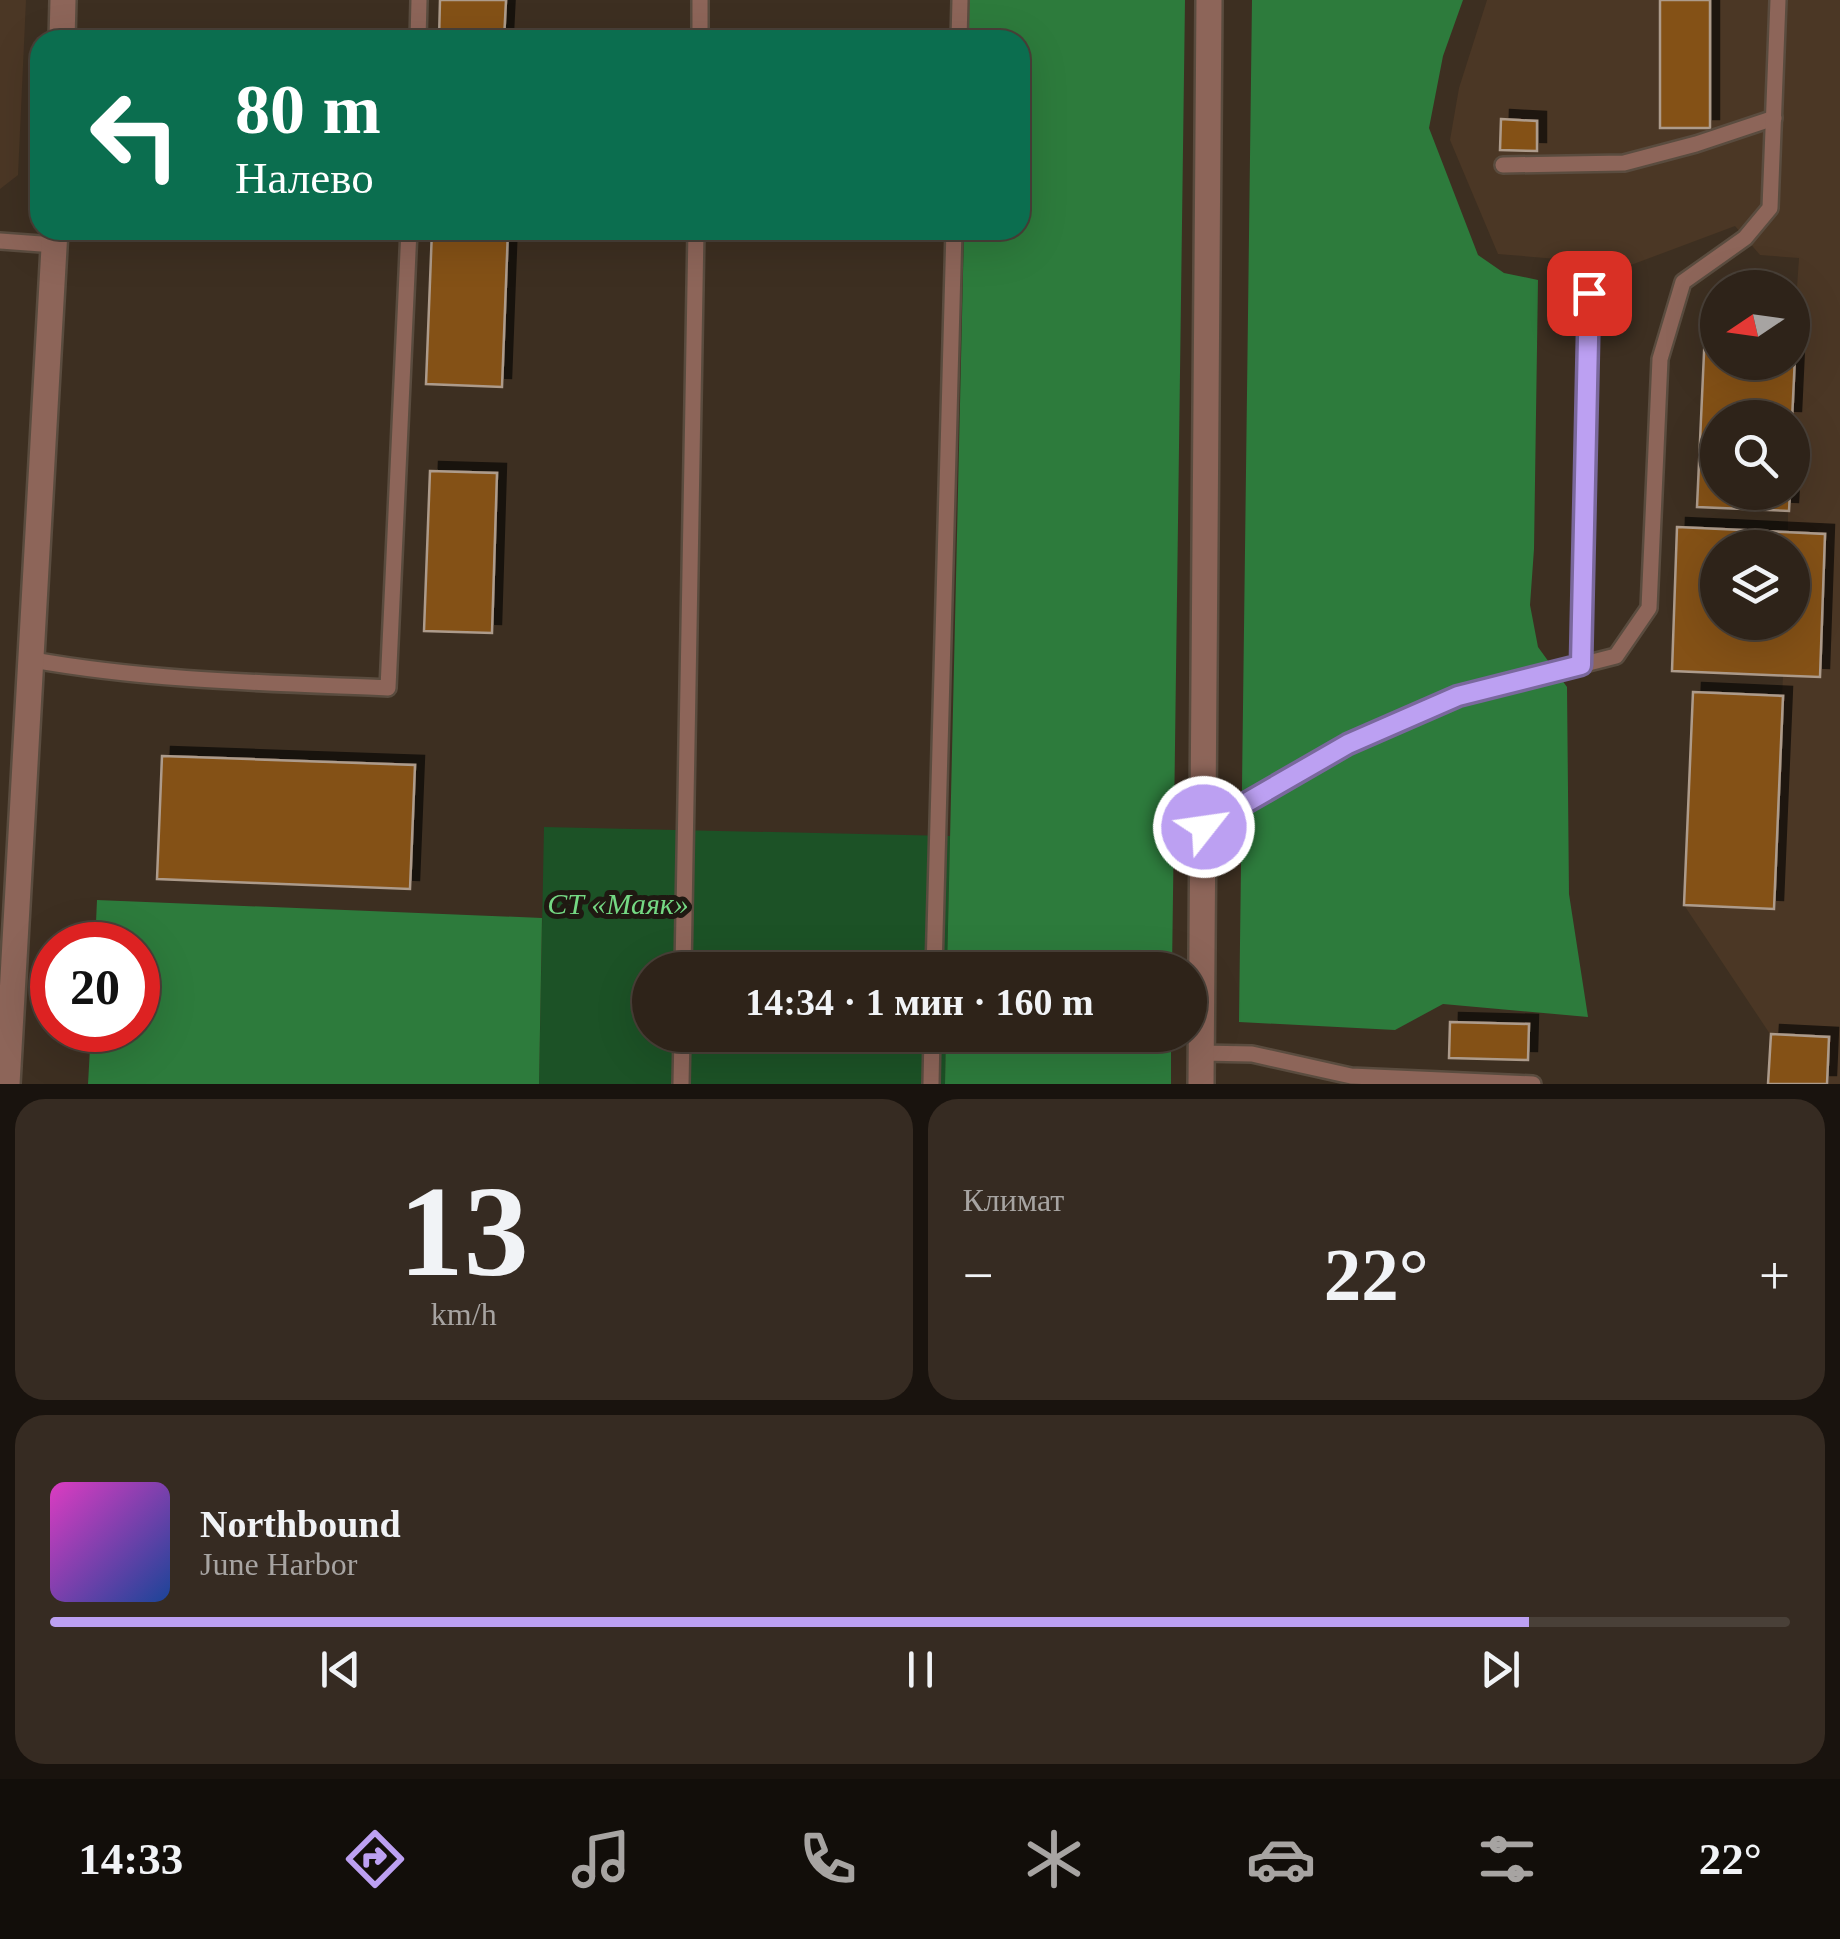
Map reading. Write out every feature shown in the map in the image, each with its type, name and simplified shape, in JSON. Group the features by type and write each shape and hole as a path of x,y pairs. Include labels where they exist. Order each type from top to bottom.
{"street":[{"path":"62,30 64,0"},
{"path":"1201,1084 1210,0"},
{"path":"7,1084 11,821 33,660 55,240"}],"lane":[{"path":"418,30 420,0"},
{"path":"700,0 700,30"},
{"path":"959,30 960,0"},
{"path":"1204,827 1348,744 1458,696 1616,656 1649,608 1660,359 1683,282 1745,238 1770,208 1778,0"},
{"path":"1503,164 1624,163 1774,118"},
{"path":"0,242 30,239"},
{"path":"33,660 112,674 388,688 409,240"},
{"path":"684,952 696,240"},
{"path":"934,952 954,240"},
{"path":"1581,665 1589,293"},
{"path":"682,1052 682,1084"},
{"path":"931,1084 932,1052"},
{"path":"1201,1053 1252,1054 1351,1080 1533,1084"}],"shaded area":[{"path":"0,0 26,0 18,175 0,189"},
{"path":"1487,0 1840,0 1840,1084 1768,1084 1770,1034 1684,905 1693,692 1782,696 1783,676 1672,671 1677,527 1744,530 1700,530 1700,640 1810,640 1810,530 1788,530 1788,511 1765,510 1810,510 1810,400 1702,400 1703,380 1810,380 1810,270 1798,270 1799,258 1760,255 1735,226 1631,265 1498,254 1450,140 1459,88"},
{"path":"1700,441 1700,507 1697,507"}],"green space":[{"path":"969,0 1185,0 1172,952 947,952 964,240 1030,240 1030,30 968,30"},
{"path":"1252,0 1463,0 1443,56 1429,128 1478,255 1504,273 1538,280 1530,605 1538,647 1567,687 1569,894 1588,1017 1443,1004 1395,1030 1239,1022"},
{"name":"СТ «Маяк»","path":"544,827 950,836 947,952 632,952 632,1052 946,1052 945,1084 539,1084"},
{"path":"97,900 542,918 539,1084 88,1084 90,1052 160,1052 160,922 96,922"},
{"path":"946,1052 1171,1052 1171,1084 945,1084"}],"building":[{"path":"440,0 506,0 504,30 439,30"},
{"path":"1660,0 1710,0 1710,128 1660,128"},
{"path":"1501,119 1537,121 1537,151 1500,150"},
{"path":"432,240 508,240 502,387 426,384"},
{"path":"1703,380 1794,380 1793,400 1702,400"},
{"path":"1700,441 1700,507 1697,507"},
{"path":"430,471 497,473 492,633 424,631"},
{"path":"1677,527 1740,530 1700,530 1700,640 1810,640 1810,533 1825,534 1820,677 1672,671"},
{"path":"1693,692 1783,696 1774,909 1684,905"},
{"path":"162,756 415,765 410,889 157,879"},
{"path":"1450,1022 1529,1024 1528,1060 1449,1058"},
{"path":"1771,1034 1829,1037 1827,1084 1768,1084"}],"route":[{"path":"1204,827 1348,744 1458,696 1581,665 1589,293"}]}
